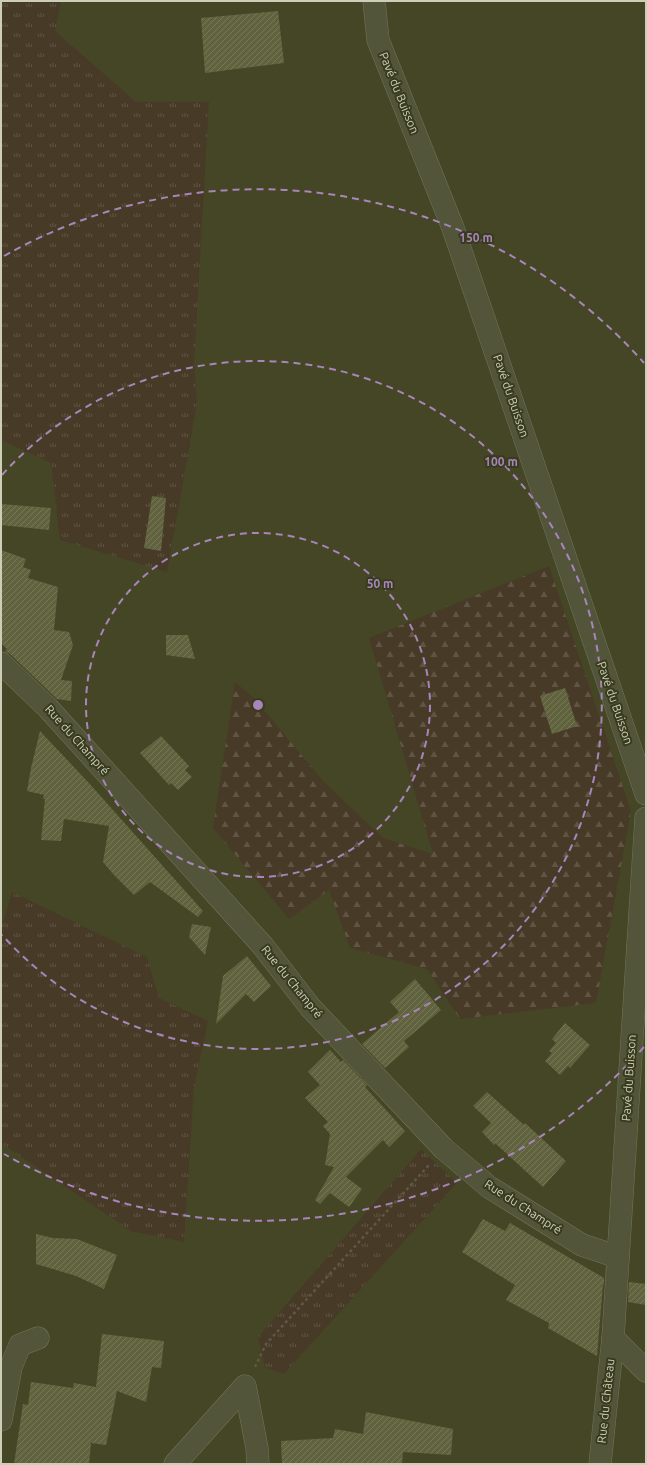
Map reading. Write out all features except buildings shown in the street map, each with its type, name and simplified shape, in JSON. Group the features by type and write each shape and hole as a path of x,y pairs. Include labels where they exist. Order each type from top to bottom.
{"street":[{"name":"Pavé du Buisson","path":"374,1 378,40 453,228 646,794"},
{"name":"Rue du Champré","path":"1,663 48,708 263,946 310,1006 444,1149 495,1191 582,1245 618,1257"},
{"name":"Pavé du Buisson","path":"613,1338 646,818"},
{"path":"1,1420 11,1367 20,1345 38,1338"},
{"path":"613,1338 646,1371"},
{"name":"Rue du Château","path":"600,1464 613,1338"},
{"path":"175,1464 245,1386"},
{"path":"245,1386 257,1448 258,1464"}],"path":[{"path":"245,1386 266,1344 444,1149"}],"green space":[{"path":"1,1 61,1 55,31 136,102 209,102 194,364 197,404 167,572 60,540 51,463 1,440"},
{"path":"549,566 631,811 596,1003 460,1019 427,969 350,948 329,890 289,919 213,828 235,682 253,697 324,782 383,838 433,854 369,638"},
{"path":"12,892 147,957 159,998 208,1021 194,1088 184,1242 131,1231 1,1143 1,929"},
{"path":"421,1149 457,1183 284,1374 265,1367 258,1337"}]}
